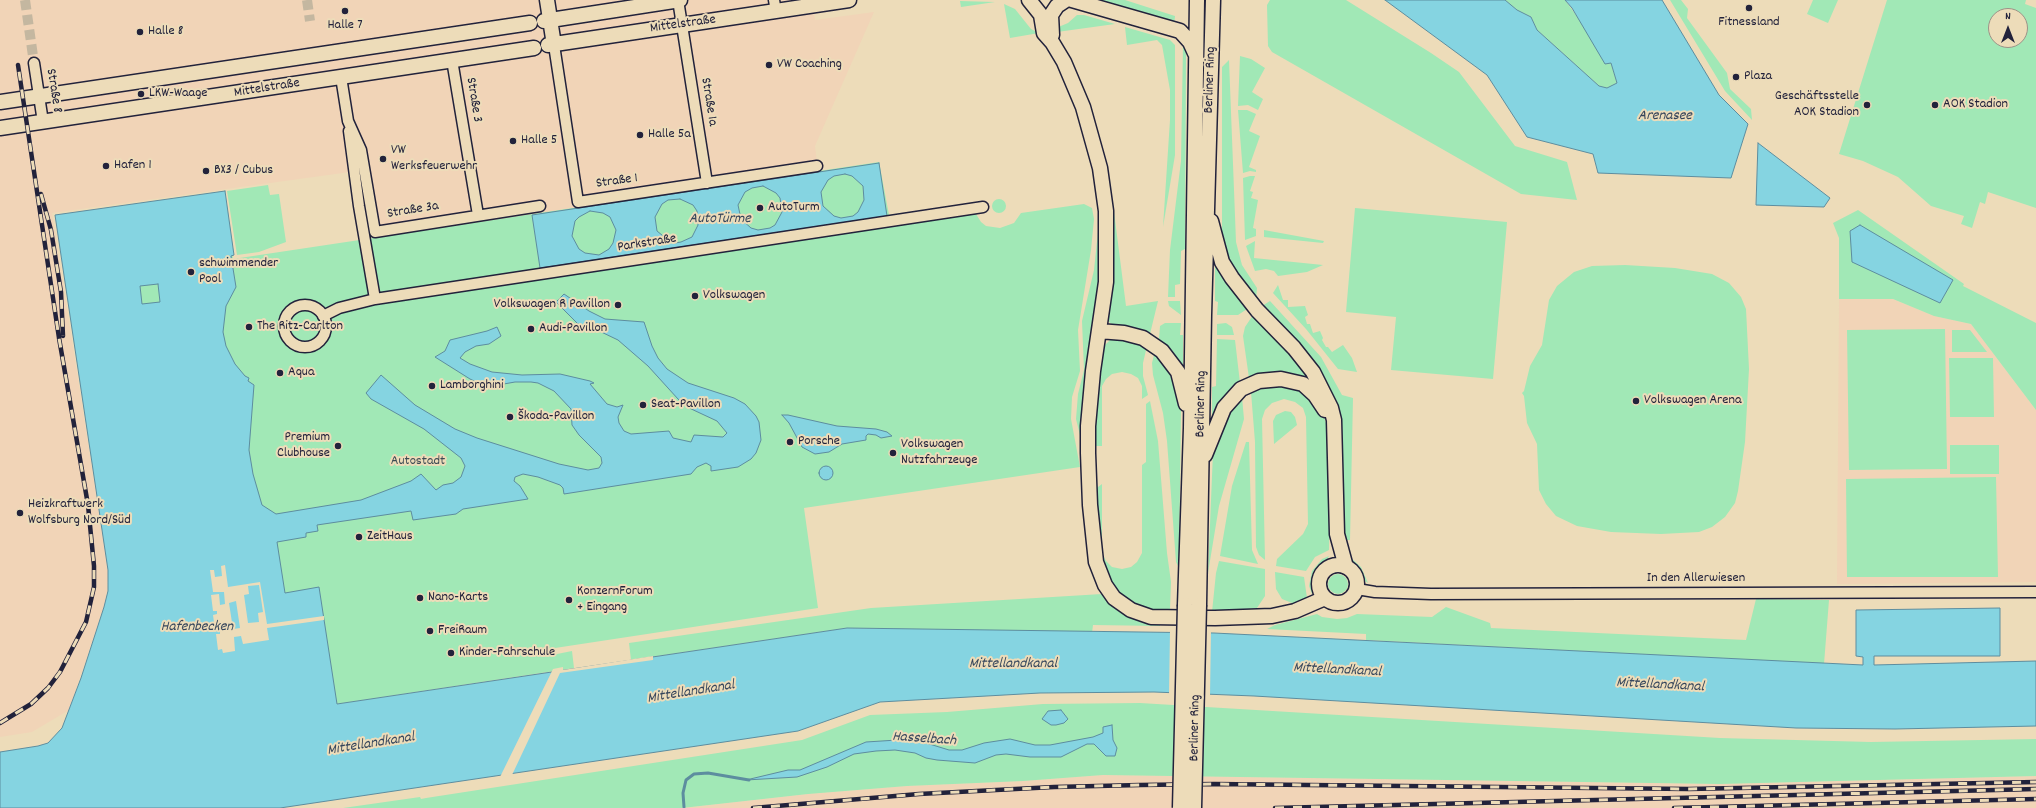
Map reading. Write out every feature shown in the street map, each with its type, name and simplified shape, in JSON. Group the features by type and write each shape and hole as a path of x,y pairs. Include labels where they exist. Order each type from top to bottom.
{"street":[{"path":"547,0 547,20 551,45"},
{"name":"Mittelstraße","path":"547,20 679,0"},
{"name":"Straße 1a","path":"679,0 707,183"},
{"name":"Mittelstraße","path":"551,45 682,25 775,6 813,6 843,0"},
{"path":"1072,0 1081,1 1180,31 1190,42 1196,54"},
{"name":"Berliner Ring","path":"1194,808 1191,428 1197,0"},
{"name":"Berliner Ring","path":"1180,808 1201,469 1213,0"},
{"path":"1032,2 1045,7 1061,3"},
{"path":"1032,2 1041,15 1044,32 1064,62 1083,108 1093,138 1102,181 1106,211 1106,267 1088,426 1090,505 1097,566 1105,585 1114,598 1131,610 1151,617 1215,618 1272,616 1295,611 1325,598"},
{"path":"1052,42 1051,15 1061,3"},
{"name":"Mittelstraße","path":"0,102 530,23"},
{"name":"Straße 1","path":"551,45 578,202 817,166"},
{"name":"Mittelstraße","path":"0,128 534,48"},
{"name":"Straße 3","path":"452,60 478,215"},
{"name":"Straße 8","path":"34,63 43,122"},
{"name":"Straße 3a","path":"341,77 348,121 362,150 375,232 540,206"},
{"path":"348,121 359,206 375,299"},
{"name":"Parkstraße","path":"323,316 339,308 375,299 983,207"},
{"path":"1207,208 1222,262 1254,307 1294,348 1313,372 1331,408 1334,420 1337,534 1330,567"},
{"path":"299,306 313,307 323,316 325,330 318,342 312,346 299,346 288,339 284,326 285,319 293,309 299,306"},
{"path":"1099,331 1124,333 1143,338 1162,351 1178,372 1191,428"},
{"path":"1201,469 1215,427 1224,408 1245,387 1268,379 1281,378 1303,384 1315,395 1322,404 1329,421 1335,447"},
{"path":"1337,534 1346,567"},
{"path":"1336,565 1346,567 1355,575 1357,589 1352,597 1345,602 1334,603 1325,598 1320,589 1322,574 1330,567 1336,565"},
{"name":"In den Allerwiesen","path":"1357,589 1383,593 1431,594 2036,592"}],"shaded area":[{"path":"0,0 812,0 815,20 874,12 815,146 818,171 369,239 359,163 350,172 52,213 108,570 107,591 104,607 69,710 32,732 0,737"},
{"path":"1839,299 1893,299 1934,316 1971,324 2036,410 2036,582 1837,584"},
{"path":"1103,775 1720,784 2036,776 2036,808 682,808 808,794 907,786 1023,781"}],"green space":[{"path":"1095,0 1125,0 1175,16 1174,25"},
{"path":"1270,0 1346,0 1431,53 1459,72 1515,146 1567,162 1577,200 1521,194 1272,52 1268,46 1267,5"},
{"path":"1505,0 1565,0 1611,63 1617,83 1607,89 1599,86 1537,30 1531,17 1517,10"},
{"path":"1670,0 1681,0 1688,9 1687,18 1727,73 1730,89 1751,109 1752,120 1725,91"},
{"path":"1813,0 1838,0 1828,23 1807,14"},
{"name":"AOK Stadion","path":"1887,0 2026,0 2025,4 2036,8 2036,208 1988,192 1985,204 1980,202 1972,228 1961,224 1964,216 1931,206 1898,177 1863,161 1839,154"},
{"path":"960,1 995,2 961,7"},
{"path":"1004,4 1015,9 1031,29 1039,33 1010,38"},
{"path":"1077,15 1084,15 1115,24 1057,32 1056,28 1068,23"},
{"path":"1125,27 1170,40 1175,45 1175,155 1163,227 1170,120 1170,90 1162,45 1157,40 1127,45"},
{"path":"1183,45 1186,53 1185,249 1181,251 1180,284 1175,285 1175,297 1168,297 1170,250 1181,161"},
{"path":"1240,56 1251,59 1265,68 1252,92 1263,99 1258,110 1248,105 1238,106"},
{"path":"1229,60 1236,242 1242,265 1257,288 1256,300 1232,271 1222,241 1222,67"},
{"path":"1238,110 1247,110 1256,114 1249,131 1260,136 1249,167 1256,170 1256,172 1250,171 1243,173"},
{"name":"Autostadt","path":"879,162 889,215 978,203 976,214 981,222 986,226 1000,228 1014,223 1021,213 1084,204 1092,208 1094,219 1091,250 1078,330 1080,371 1072,397 1071,419 1080,467 804,508 818,608 555,648 552,655 572,651 574,668 337,704 126,594 62,217 223,193 233,259"},
{"path":"1255,176 1250,191 1253,192 1251,198 1258,200 1253,228 1256,229 1256,236 1245,240 1243,178"},
{"path":"268,185 270,195 279,194 286,242 259,252 237,255 227,191"},
{"path":"999,199 1004,201 1006,206 1004,211 999,213 994,211 992,206 994,201"},
{"path":"1113,204 1126,306 1158,301 1150,334 1138,330 1116,328 1107,320 1112,283"},
{"path":"1355,208 1507,222 1493,379 1391,370 1396,317 1346,312"},
{"path":"1858,210 1964,284 1963,286 2036,323 2036,410 1971,324 1934,316 1893,299 1839,299 1839,238 1833,223"},
{"path":"1101,222 1102,254 1083,447 1076,419 1078,394 1084,370 1082,321 1094,270 1098,232"},
{"path":"1264,230 1324,241 1323,243 1264,237"},
{"path":"1255,241 1254,258 1323,265 1307,272 1278,276 1274,271 1266,269 1255,271 1246,246"},
{"path":"1215,263 1247,309 1238,315 1217,315 1218,302 1215,301"},
{"name":"Volkswagen Arena","path":"1625,265 1675,268 1712,274 1729,283 1741,297 1746,309 1749,369 1745,442 1738,491 1735,503 1725,517 1712,527 1699,532 1661,534 1611,532 1577,526 1556,516 1546,504 1539,490 1537,444 1527,423 1524,396 1522,393 1524,391 1530,366 1542,345 1549,300 1557,286 1574,272 1592,266"},
{"path":"1278,285 1283,300 1288,300 1288,307 1305,306 1308,315 1305,317 1307,324 1310,324 1313,333 1320,331 1323,338 1322,340 1326,347 1328,347 1332,352 1343,345 1352,358 1357,372 1338,369 1306,329 1273,293"},
{"path":"1168,301 1180,301 1181,315 1169,306"},
{"path":"1270,301 1321,357 1342,395 1353,398 1350,540 1344,540 1340,419 1262,306"},
{"path":"1253,315 1289,352 1317,388 1276,373 1263,374 1249,378 1243,336 1245,327"},
{"path":"1165,323 1181,323 1180,335 1183,335 1183,365 1180,365 1174,353 1159,339 1160,326"},
{"path":"1226,323 1232,327 1234,335 1217,335 1217,324"},
{"path":"1945,329 1947,469 1849,470 1847,330"},
{"path":"1952,330 1970,330 1987,352 1952,352"},
{"path":"1112,338 1120,338 1147,346 1143,363 1143,376 1148,395 1142,399 1142,386 1138,378 1131,374 1122,372 1112,374 1106,379 1102,386 1102,446 1093,446 1102,348"},
{"path":"1217,339 1235,340 1240,383 1215,415 1212,415 1212,387 1216,386"},
{"path":"1155,351 1170,371 1179,394 1181,409 1179,568 1176,562 1167,441 1163,413 1153,375 1152,363"},
{"path":"1949,358 1993,358 1994,417 1950,417"},
{"path":"1274,384 1300,391 1322,410 1331,451 1329,550 1315,557 1306,571 1276,566 1277,559 1303,534 1308,524 1306,417 1303,408 1295,402 1284,399 1272,403 1265,410 1262,419 1265,560 1259,555 1256,547 1255,442 1251,392 1264,385"},
{"path":"1242,397 1244,419 1219,506 1208,573 1213,452 1225,417"},
{"path":"1150,401 1158,441 1167,553 1171,582 1170,610 1152,610 1133,603 1120,594 1110,582 1101,561 1094,490 1102,484 1102,553 1106,561 1112,567 1122,569 1131,567 1137,562 1142,553 1142,465 1146,462 1146,404"},
{"path":"1285,411 1291,412 1295,417 1297,425 1274,444 1273,421 1276,415"},
{"path":"1246,442 1249,442 1252,550 1258,564 1220,556 1232,486"},
{"path":"1950,445 1999,445 1999,474 1950,474"},
{"path":"1996,477 1998,577 1847,577 1846,479"},
{"path":"1329,556 1317,576 1312,594 1309,586 1312,571 1322,559"},
{"path":"1345,556 1351,558 1361,567 1368,583 1360,578"},
{"path":"1219,561 1265,569 1265,596 1257,608 1250,612 1212,612 1216,573"},
{"path":"1275,572 1304,577 1307,598 1297,605 1282,599 1276,589"},
{"path":"1334,574 1342,574 1348,580 1348,588 1342,594 1334,594 1328,588 1328,580"},
{"path":"1102,594 1109,604 1118,611 1142,623 1160,624 1160,626 1093,625 1092,633 847,628 631,660 629,643 871,608"},
{"path":"1756,599 1829,600 1824,664 1366,640 1366,634 1267,629 1275,625 1317,614 1322,617 1337,619 1347,618 1357,614 1432,617 1446,607 1490,623 1491,628 1746,640"},
{"path":"1140,703 1720,738 1871,742 2036,739 2036,776 1720,784 1103,775 1023,781 907,786 808,794 682,808 343,808 420,797 421,799 802,740 870,715 947,712 1043,704"}],"water":[{"name":"Arenasee","path":"1385,0 1505,0 1517,10 1531,17 1537,30 1599,86 1607,88 1617,83 1611,63 1605,64 1572,8 1565,0 1662,0 1719,95 1748,124 1731,178 1598,173 1593,154 1527,137 1487,75"},
{"path":"1758,143 1830,198 1824,207 1756,205"},
{"name":"AutoTürme","path":"879,163 887,216 540,268 532,215","holes":["845,174 852,176 863,186 864,200 858,212 853,216 841,218 834,216 823,206 821,192 828,180 834,176","763,186 776,193 780,198 782,212 775,225 770,228 758,230 751,228 741,219 738,205 745,192 752,188","680,199 693,205 697,211 698,225 692,237 675,243 668,240 657,231 655,217 662,204 668,200","590,211 603,213 610,217 616,230 613,243 609,249 599,255 585,253 579,249 572,236 575,221"]},
{"path":"225,191 234,255 231,256 236,287 226,306 223,332 226,346 235,364 245,376 249,378 248,381 254,385 249,450 253,474 262,505 276,514 361,500 411,481 421,474 436,490 443,485 453,483 461,477 465,466 461,458 424,429 371,399 366,393 381,375 415,405 455,429 477,438 559,464 588,470 599,468 602,463 601,457 579,435 572,425 571,409 554,391 538,383 531,382 515,382 487,387 470,379 435,357 445,351 450,340 497,327 501,336 489,344 476,346 465,352 460,358 470,364 492,372 522,375 560,374 590,381 594,383 590,384 607,404 617,407 623,405 618,417 619,423 624,431 631,434 669,431 673,438 691,442 694,435 723,437 727,433 717,421 687,407 648,366 618,340 595,329 578,324 556,302 564,294 589,311 605,319 644,322 652,346 658,358 667,369 688,383 734,398 745,404 756,416 759,422 761,440 756,453 751,459 738,467 711,471 711,466 706,463 697,467 691,474 564,494 563,488 560,485 538,477 523,474 515,477 514,481 520,486 528,499 463,509 456,514 413,520 411,511 317,525 318,531 306,533 306,537 277,542 285,593 319,587 337,704 847,628 1214,633 1863,665 1863,657 1856,656 1856,610 2000,608 2000,656 1874,656 1874,665 2036,661 2036,726 1895,729 1796,728 1254,696 1154,692 1040,693 880,702 798,731 280,808 0,808 0,752 48,743 62,728 81,678 108,591 108,570 55,215","holes":["158,284 160,302 142,304 140,286"]},
{"path":"1860,225 1953,280 1940,303 1852,262 1850,231"},
{"path":"782,415 837,426 876,429 887,432 892,436 881,438 876,435 868,434 866,436 866,440 842,444 829,452 815,454 802,447 789,423"},
{"path":"826,466 831,468 833,473 831,478 826,480 821,478 819,473 821,468"},
{"path":"1061,710 1068,719 1064,723 1051,725 1042,719 1048,711"},
{"path":"1112,725 1113,740 1117,748 1115,756 1106,756 1094,744 1087,744 1061,757 1030,757 1006,754 996,755 975,763 937,760 926,758 915,753 895,750 876,751 854,754 827,767 797,777 746,780 788,770 800,770 866,742 913,739 949,750 962,750 984,743 1010,739 1035,745 1050,745 1093,737 1103,733 1103,727"}],"pier":[{"path":"225,565 228,587 260,582 267,624 324,616 324,620 267,628 269,640 243,644 241,636 234,637 235,651 223,653 222,649 218,650 216,634 220,634 220,629 215,630 213,615 217,614 217,611 213,611 211,595 219,594 220,605 225,604 224,592 213,592 210,570 214,570 215,577 222,576 221,566","holes":["259,585 263,612 258,613 259,622 248,623 244,595 249,594 248,586","236,601 240,628 233,629 229,603"]},
{"path":"1170,631 1211,631 1210,696 1169,694"},
{"path":"653,656 653,660 560,673 512,775 500,777 553,669 563,667 563,670"}],"waterway":[{"name":"Hasselbach","path":"684,807 683,793 686,780 694,774 708,773 749,780"}],"tunnel":[{"path":"25,0 34,63"},
{"path":"307,0 310,21"}],"railway":[{"path":"0,723 31,704 48,688 60,672 86,622 94,587 94,566 88,505 59,338 18,65"},
{"path":"41,194 51,230 61,292 63,336"},
{"path":"753,808 919,794 1054,787 1140,785 1214,784 1689,789 2036,782"},
{"path":"1275,808 2036,789"},
{"path":"1674,808 2036,799"}],"place":[{"name":"Fitnessland","path":"1749,8"},
{"name":"Halle 7","path":"345,11"},
{"name":"Halle 8","path":"140,32"},
{"name":"VW Coaching","path":"769,65"},
{"name":"Plaza","path":"1736,77"},
{"name":"LKW-Waage","path":"141,94"},
{"name":"Geschäftsstelle AOK Stadion","path":"1867,105"},
{"name":"AOK Stadion","path":"1935,105"},
{"name":"Halle 5a","path":"640,135"},
{"name":"Halle 5","path":"513,141"},
{"name":"VW Werksfeuerwehr","path":"383,159"},
{"name":"Hafen 1","path":"106,166"},
{"name":"BX3 / Cubus","path":"206,171"},
{"name":"AutoTurm","path":"760,208"},
{"name":"schwimmender Pool","path":"191,272"},
{"name":"Volkswagen","path":"695,296"},
{"name":"Volkswagen R Pavillon","path":"618,305"},
{"name":"The Ritz-Carlton","path":"249,327"},
{"name":"Audi-Pavillon","path":"531,329"},
{"name":"Aqua","path":"280,373"},
{"name":"Lamborghini","path":"432,386"},
{"name":"Volkswagen Arena","path":"1636,401"},
{"name":"Seat-Pavillon","path":"643,405"},
{"name":"Škoda-Pavillon","path":"510,417"},
{"name":"Porsche","path":"790,442"},
{"name":"Premium Clubhouse","path":"338,446"},
{"name":"Volkswagen Nutzfahrzeuge","path":"893,453"},
{"name":"Heizkraftwerk Wolfsburg Nord/Süd","path":"20,513"},
{"name":"ZeitHaus","path":"359,537"},
{"name":"Nano-Karts","path":"420,598"},
{"name":"KonzernForum + Eingang","path":"569,600"},
{"name":"FreiRaum","path":"430,631"},
{"name":"Kinder-Fahrschule","path":"451,653"}],"water label":[{"name":"Hafenbecken","path":"197,628"},
{"name":"Mittellandkanal","path":"1013,665"},
{"name":"Mittellandkanal","path":"1337,671"},
{"name":"Mittellandkanal","path":"1660,686"},
{"name":"Mittellandkanal","path":"691,693"},
{"name":"Mittellandkanal","path":"371,745"}]}
